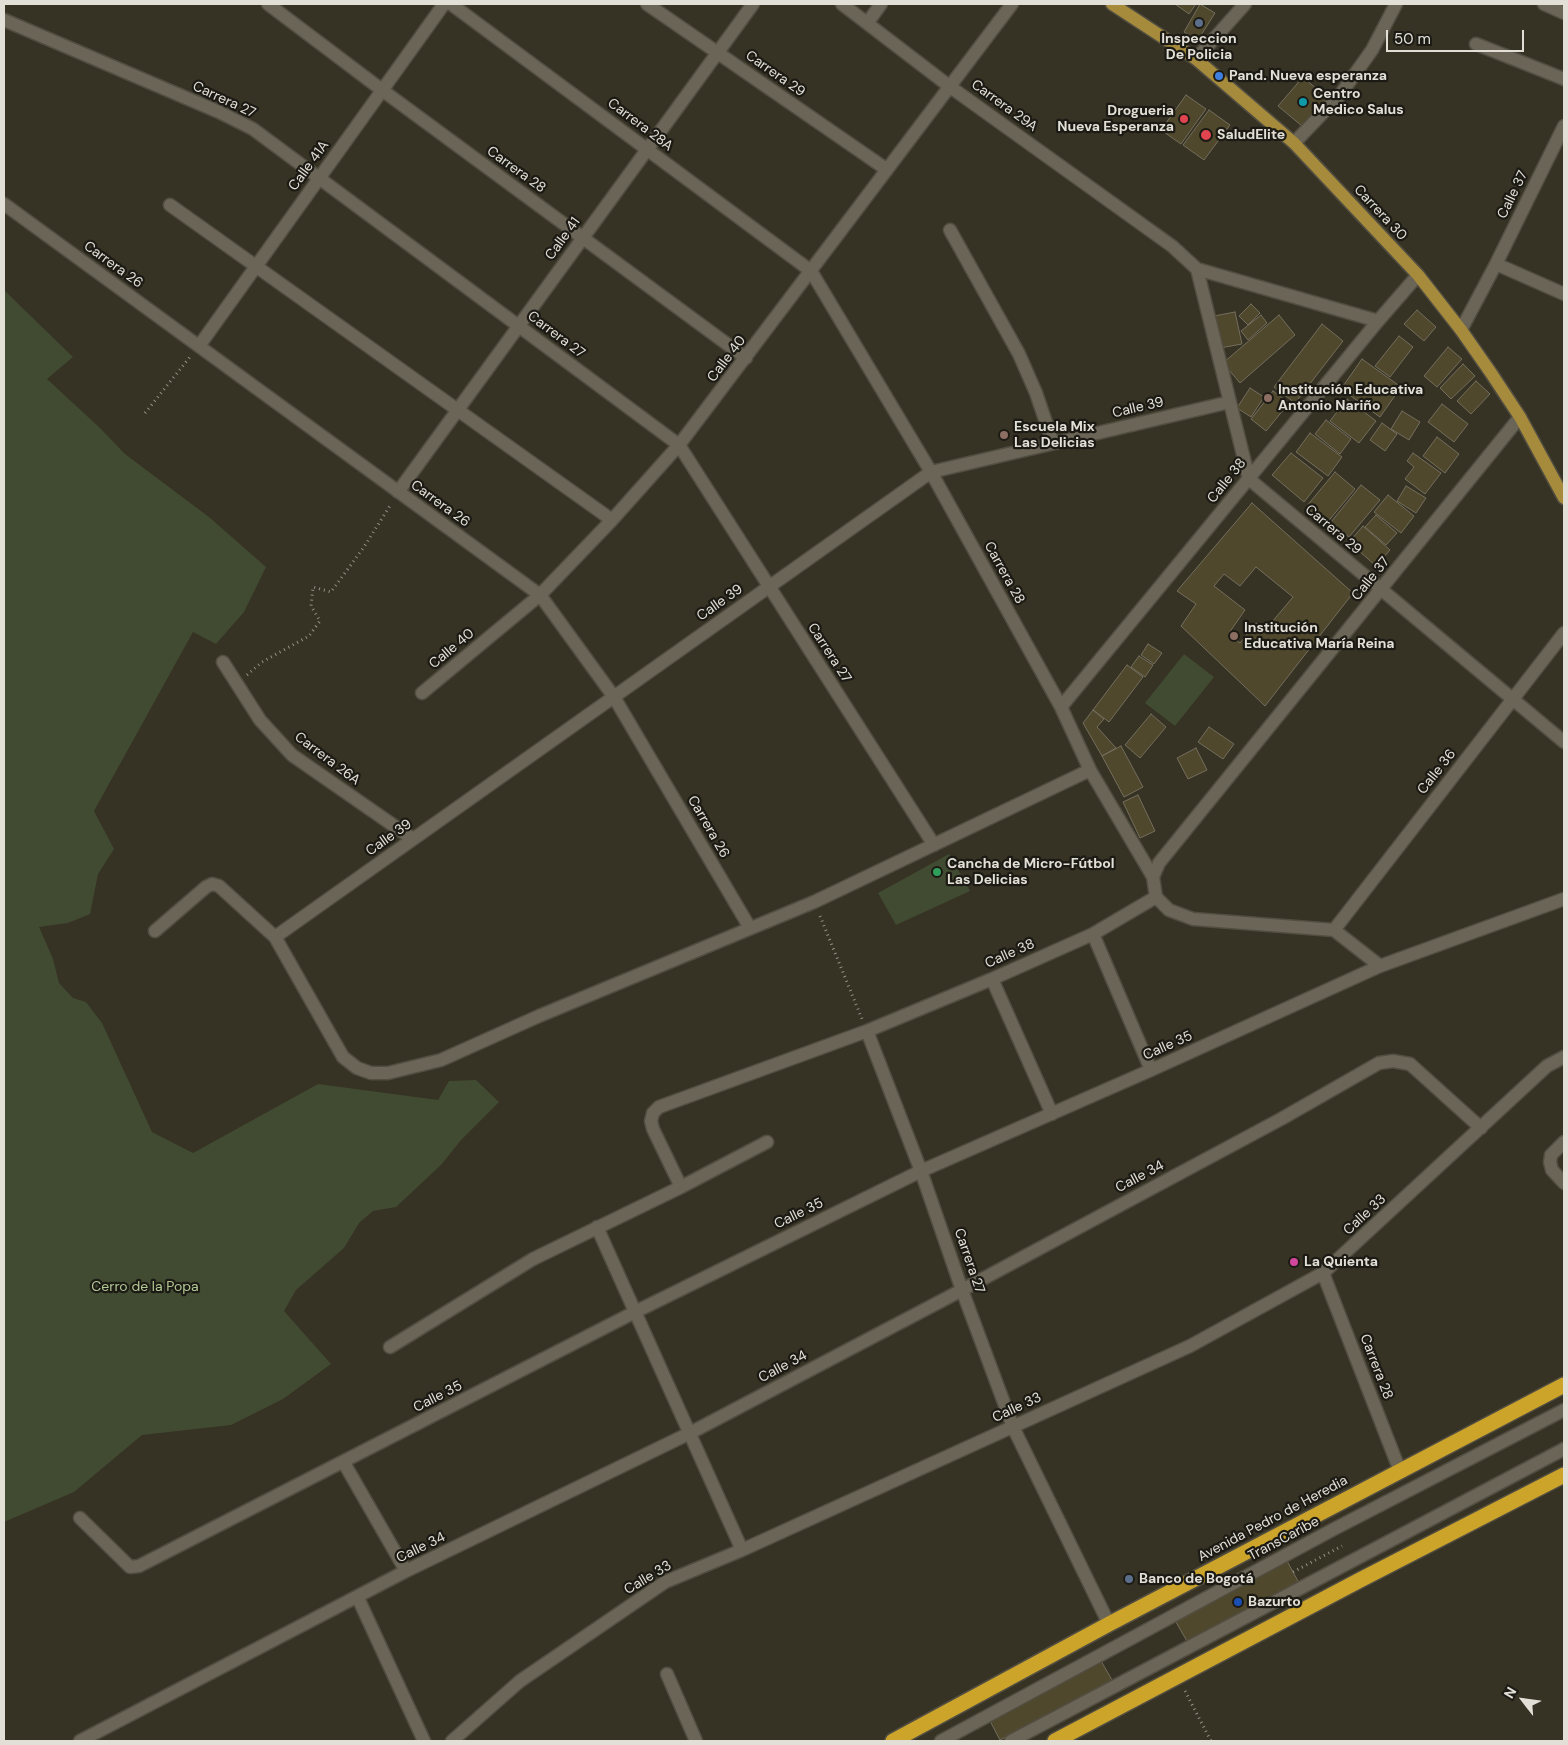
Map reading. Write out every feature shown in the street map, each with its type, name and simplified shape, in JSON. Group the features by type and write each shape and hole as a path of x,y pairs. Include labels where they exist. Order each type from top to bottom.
{"highway":[{"name":"Avenida Pedro de Heredia","path":"893,1741 1109,1624 1564,1384"},
{"path":"1055,1741 1564,1475"}],"main road":[{"name":"Carrera 30","path":"1112,4 1196,60 1294,143 1418,275 1461,330 1520,417 1564,498"}],"street":[{"name":"Carrera 28","path":"268,4 746,358"},
{"name":"Calle 41A","path":"199,346 444,4"},
{"name":"Carrera 28A","path":"451,4 811,271"},
{"name":"Carrera 29","path":"647,4 886,170"},
{"name":"Calle 41","path":"398,492 753,4"},
{"name":"Carrera 29A","path":"842,4 950,86 1172,246 1197,268"},
{"path":"868,22 881,4"},
{"name":"Calle 40","path":"422,693 540,596 612,520 679,445 1012,4"},
{"path":"1196,60 1245,4"},
{"path":"1294,143 1340,95 1372,50 1396,4"},
{"path":"1544,4 1564,12"},
{"name":"Carrera 27","path":"4,20 219,112 253,129 679,445 934,845"},
{"path":"1476,44 1564,80"},
{"name":"Calle 37","path":"1461,330 1564,126"},
{"name":"Carrera 26","path":"4,204 540,596 614,697 750,928"},
{"path":"170,205 612,520"},
{"path":"950,230 1019,354 1036,393 1053,443"},
{"path":"1496,264 1564,294"},
{"path":"1197,268 1378,322"},
{"path":"1197,268 1249,479"},
{"name":"Carrera 28","path":"811,271 931,472 1061,707 1090,770 1153,877 1156,897"},
{"name":"Calle 38","path":"1061,707 1418,275"},
{"name":"Calle 39","path":"275,937 931,472 1230,402"},
{"name":"Calle 37","path":"1153,877 1159,863 1520,417"},
{"name":"Carrera 29","path":"1249,479 1564,742"},
{"name":"Calle 36","path":"1334,930 1564,633"},
{"name":"Carrera 26A","path":"223,662 260,720 292,755 413,839"},
{"path":"154,931 206,887 212,884 220,886 275,937 343,1057 357,1068 371,1073 388,1073 441,1060 539,1016 814,902 1090,770"},
{"path":"1156,897 1169,910 1193,919 1334,930 1380,966"},
{"name":"Calle 38","path":"681,1187 653,1129 651,1121 653,1112 659,1107 867,1031 992,979 1093,934 1156,897"},
{"name":"Calle 35","path":"80,1518 130,1567 139,1566 344,1463 635,1312 922,1171 1380,966 1564,899"},
{"path":"1093,934 1151,1070"},
{"path":"992,979 1052,1114"},
{"name":"Carrera 27","path":"867,1031 922,1171 962,1290 1014,1427 1109,1624"},
{"name":"Calle 33","path":"452,1741 520,1681 665,1582 742,1550 1190,1346 1323,1273 1547,1066 1564,1057"},
{"name":"Calle 34","path":"80,1741 358,1598 406,1571 690,1433 1281,1119 1379,1063 1393,1061 1410,1064 1481,1128"},
{"path":"390,1347 533,1259 681,1187 768,1142"},
{"path":"1564,1142 1551,1155 1550,1162 1552,1170 1564,1183"},
{"path":"597,1227 742,1550"},
{"name":"Carrera 28","path":"1323,1273 1400,1471"},
{"name":"TransCaribe","path":"941,1741 1334,1529 1564,1410"},
{"path":"1011,1741 1564,1449"},
{"path":"344,1463 406,1571"},
{"path":"358,1598 424,1741"},
{"path":"667,1674 696,1741"}],"path":[{"path":"145,413 199,346"},
{"path":"239,685 262,662 309,636 320,621 310,606 313,587 331,592 364,547 398,492"},
{"path":"814,902 867,1031"},
{"path":"1293,1572 1342,1546"},
{"path":"1177,1676 1211,1741"}],"green space":[{"name":"Cerro de la Popa","path":"4,290 73,357 47,379 125,454 209,517 266,567 244,612 216,644 193,632 94,811 114,849 98,874 90,914 68,923 39,927 53,959 59,983 73,998 86,1002 102,1023 152,1132 193,1153 318,1084 438,1100 449,1081 476,1080 499,1102 461,1140 441,1165 396,1207 373,1211 359,1223 344,1248 296,1290 284,1311 331,1364 283,1399 231,1425 142,1435 74,1492 4,1522"},
{"path":"1184,654 1214,677 1175,726 1145,703"},
{"name":"Cancha de Micro-Fútbol Las Delicias","path":"949,854 970,891 896,925 878,893"}],"building":[{"path":"1175,4 1196,4 1189,14"},
{"name":"Inspeccion De Policia","path":"1200,4 1215,13 1198,40 1184,32"},
{"name":"Centro Medico Salus","path":"1303,77 1327,98 1302,126 1278,106"},
{"name":"Drogueria Nueva Esperanza","path":"1186,95 1206,109 1181,144 1161,130"},
{"name":"SaludElite","path":"1209,110 1230,125 1204,160 1183,145"},
{"path":"1251,304 1260,313 1248,325 1239,316"},
{"path":"1417,310 1436,327 1424,341 1404,324"},
{"path":"1235,312 1242,344 1220,348 1214,316"},
{"path":"1261,315 1267,323 1248,340 1241,331"},
{"path":"1279,315 1295,335 1240,383 1223,363"},
{"path":"1322,324 1343,341 1295,403 1274,387"},
{"path":"1399,336 1413,347 1390,377 1375,366"},
{"path":"1448,347 1462,359 1437,387 1424,376"},
{"path":"1362,359 1401,387 1380,417 1341,389"},
{"path":"1463,364 1475,376 1451,399 1440,388"},
{"path":"1476,381 1490,394 1471,414 1457,401"},
{"path":"1250,388 1264,397 1251,417 1237,408"},
{"path":"1273,391 1289,403 1266,431 1251,419"},
{"path":"1347,399 1376,421 1359,443 1330,421"},
{"path":"1442,404 1468,424 1454,442 1428,422"},
{"path":"1402,411 1420,422 1409,440 1391,429"},
{"path":"1326,420 1351,439 1340,454 1315,434"},
{"path":"1382,423 1397,434 1385,451 1370,440"},
{"path":"1310,433 1342,457 1328,476 1296,452"},
{"path":"1437,437 1459,454 1445,473 1423,456"},
{"path":"1291,453 1323,478 1304,502 1272,475"},
{"path":"1413,453 1441,473 1425,494 1405,479 1414,467 1407,461"},
{"path":"1335,472 1355,489 1326,524 1306,507"},
{"path":"1361,485 1380,500 1349,537 1331,522"},
{"path":"1406,486 1426,498 1416,513 1397,501"},
{"path":"1388,495 1414,516 1401,533 1374,512"},
{"path":"1252,503 1353,593 1265,706 1181,626 1196,604 1177,591","holes":["1256,567 1293,597 1266,629 1256,623 1240,643 1229,633 1245,610 1214,586 1224,574 1240,586"]},
{"path":"1376,515 1397,533 1386,545 1365,527"},
{"path":"1363,526 1390,550 1376,566 1349,542"},
{"path":"1148,644 1162,653 1154,664 1141,655"},
{"path":"1139,656 1153,665 1145,677 1131,667"},
{"path":"1127,665 1143,677 1109,722 1093,710"},
{"path":"1093,710 1104,719 1097,727 1116,748 1102,756 1083,723"},
{"path":"1151,714 1166,727 1140,758 1125,745"},
{"path":"1209,727 1234,744 1223,759 1198,742"},
{"path":"1121,746 1143,787 1124,797 1102,756"},
{"path":"1196,748 1207,770 1188,779 1177,758"},
{"path":"1138,795 1155,831 1140,838 1123,802"},
{"name":"Bazurto","path":"1287,1561 1299,1583 1188,1643 1176,1622"},
{"path":"1101,1661 1112,1680 1000,1740 990,1721"}],"place":[{"name":"Inspeccion De Policia","path":"1199,23"},
{"name":"Pand. Nueva esperanza","path":"1219,76"},
{"name":"Centro Medico Salus","path":"1303,102"},
{"name":"Drogueria Nueva Esperanza","path":"1184,119"},
{"name":"SaludElite","path":"1206,135"},
{"name":"Institución Educativa Antonio Nariño","path":"1268,398"},
{"name":"Escuela Mix Las Delicias","path":"1004,435"},
{"name":"Institución Educativa María Reina","path":"1234,636"},
{"name":"Cancha de Micro-Fútbol Las Delicias","path":"937,872"},
{"name":"La Quienta","path":"1294,1262"},
{"name":"Banco de Bogotá","path":"1129,1579"},
{"name":"Bazurto","path":"1238,1602"}]}
